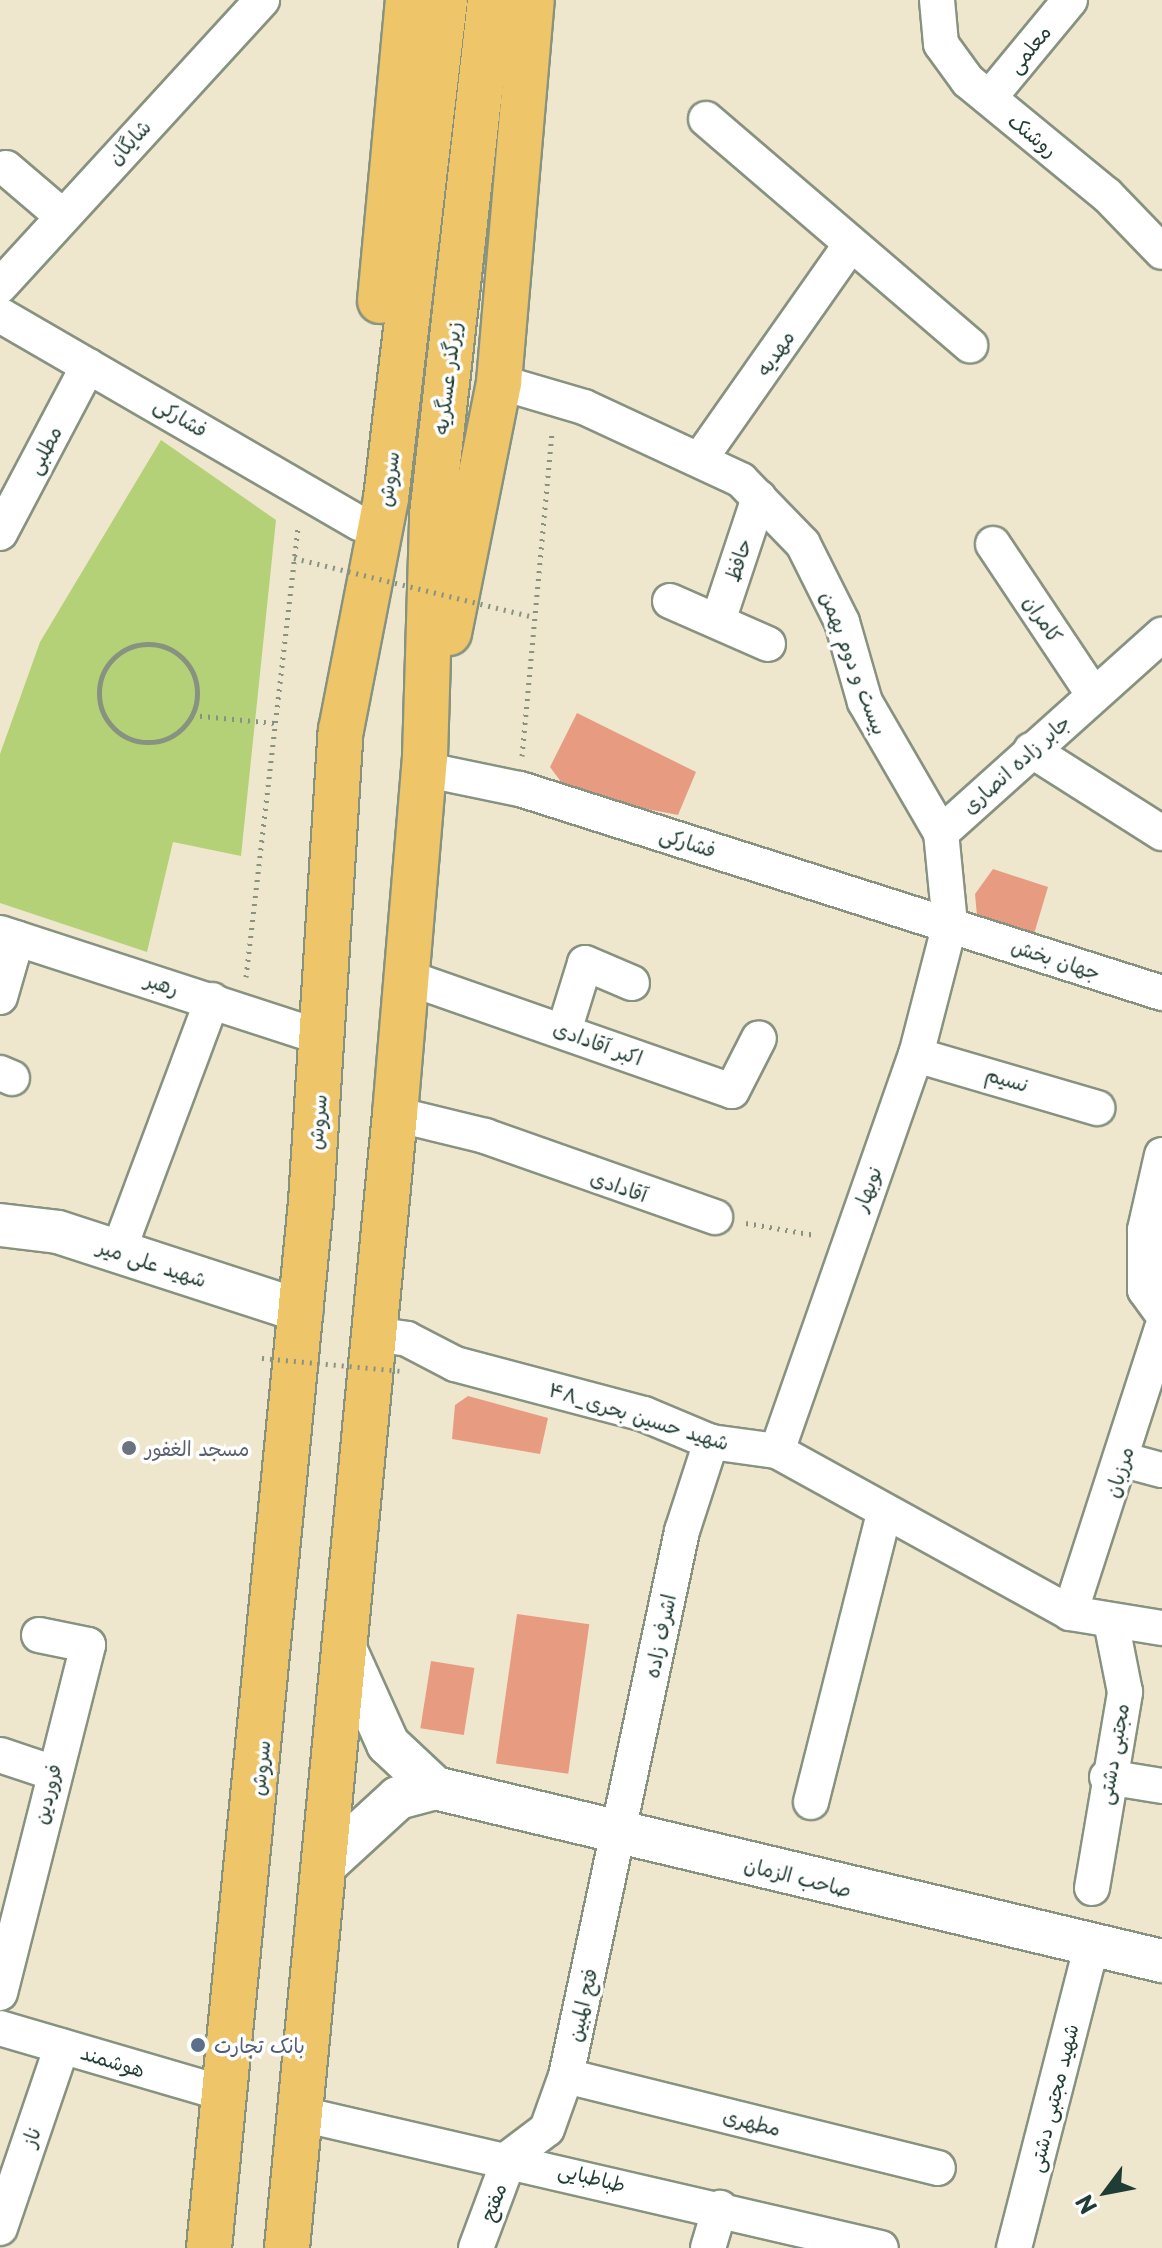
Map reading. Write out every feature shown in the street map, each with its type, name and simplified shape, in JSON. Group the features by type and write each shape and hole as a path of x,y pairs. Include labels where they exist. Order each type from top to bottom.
{"main road":[{"path":"341,730 408,0"},
{"name":"سروش","path":"209,2248 301,1311 324,1038 341,730 386,498 445,0"},
{"name":"زیرگذر عسگریه","path":"424,763 432,515 490,0"},
{"path":"287,2248 346,1651 424,763 499,382 532,0"}],"street":[{"name":"شایگان","path":"0,286 61,215 262,0"},
{"name":"روشنک","path":"937,0 941,44 989,98 1107,195 1162,252"},
{"name":"معلمی","path":"989,98 1070,0"},
{"path":"706,119 849,247 970,345"},
{"path":"6,168 61,215"},
{"name":"مهدیه","path":"700,459 849,247"},
{"name":"فشارکی","path":"0,315 359,523"},
{"name":"مطلبی","path":"0,533 88,366"},
{"name":"بیست و دوم بهمن","path":"499,382 556,398 700,459 759,498 803,544 842,622 865,702 941,833"},
{"name":"حافظ","path":"718,621 759,498"},
{"name":"کامران","path":"993,544 1093,694"},
{"path":"670,601 768,644"},
{"name":"جابر زاده انصاری","path":"941,833 1093,694 1158,644"},
{"path":"1031,750 1162,833"},
{"name":"فشارکی","path":"424,763 520,789 950,924"},
{"path":"941,833 950,924"},
{"name":"جهان بخش","path":"950,924 1162,993"},
{"name":"نوبهار","path":"777,1451 847,1241 916,1055 950,924"},
{"path":"0,997 8,935"},
{"name":"رهبر","path":"8,935 324,1038"},
{"path":"564,1031 585,963 632,983"},
{"name":"اکبر آقادادی","path":"406,977 732,1091 759,1038"},
{"path":"118,1252 227,1006"},
{"name":"نسیم","path":"916,1055 1097,1108"},
{"name":"آقادادی","path":"395,1114 485,1136 715,1217"},
{"path":"1162,1155 1145,1230 1145,1290 1162,1313"},
{"name":"شهید علی میر","path":"0,1225 118,1252 301,1311"},
{"name":"مرزبان","path":"1070,1613 1124,1460 1162,1328"},
{"name":"۴۸_شهید حسین بحری","path":"373,1334 407,1339 455,1364 644,1414 711,1442 777,1451 884,1513 1070,1613 1162,1628"},
{"name":"اشرف زاده","path":"620,1834 685,1518 711,1442"},
{"path":"1124,1460 1162,1470"},
{"path":"811,1802 884,1513"},
{"name":"مجتبی دشتی","path":"1092,1888 1107,1777 1125,1692 1111,1621"},
{"name":"فروردین","path":"0,1993 51,1772 88,1645 39,1635"},
{"name":"صاحب الزمان","path":"346,1651 388,1744 435,1788 1091,1948 1162,1961"},
{"path":"0,1755 51,1772"},
{"path":"1107,1777 1162,1786"},
{"path":"326,1864 398,1798 435,1788"},
{"name":"فتح المبین","path":"510,2157 547,2129 566,2076 620,1834"},
{"name":"شهید مجتبی دشتی","path":"1014,2248 1091,1948"},
{"name":"هوشمند","path":"0,2028 225,2094"},
{"name":"ناز","path":"0,2228 62,2046"},
{"name":"مطهری","path":"566,2076 938,2168"},
{"name":"طباطبایی","path":"301,2114 510,2157 881,2248"},
{"name":"مفتح","path":"476,2248 510,2157"},
{"path":"708,2248 720,2208"}],"path":[{"path":"520,789 531,616 556,398"},
{"path":"227,1006 275,723 294,558 531,616"},
{"path":"148,643 178,653 197,682 192,715 182,729 151,743 119,733 101,708 107,664 148,643"},
{"path":"192,715 275,723"},
{"path":"715,1217 847,1241"},
{"path":"262,1358 403,1371"}],"green space":[{"path":"161,440 276,520 241,856 173,842 147,952 0,903 0,754 40,642"}],"building":[{"path":"577,713 696,772 678,815 570,794 550,767"},
{"path":"993,869 1048,887 1034,934 977,916 975,894"},
{"path":"468,1396 548,1418 540,1454 452,1439 455,1405"},
{"path":"517,1614 589,1624 568,1774 496,1764"},
{"path":"431,1661 474,1668 464,1735 420,1728"}],"place":[{"name":"مسجد الغفور","path":"129,1448"},
{"name":"بانک تجارت","path":"198,2045"}]}
